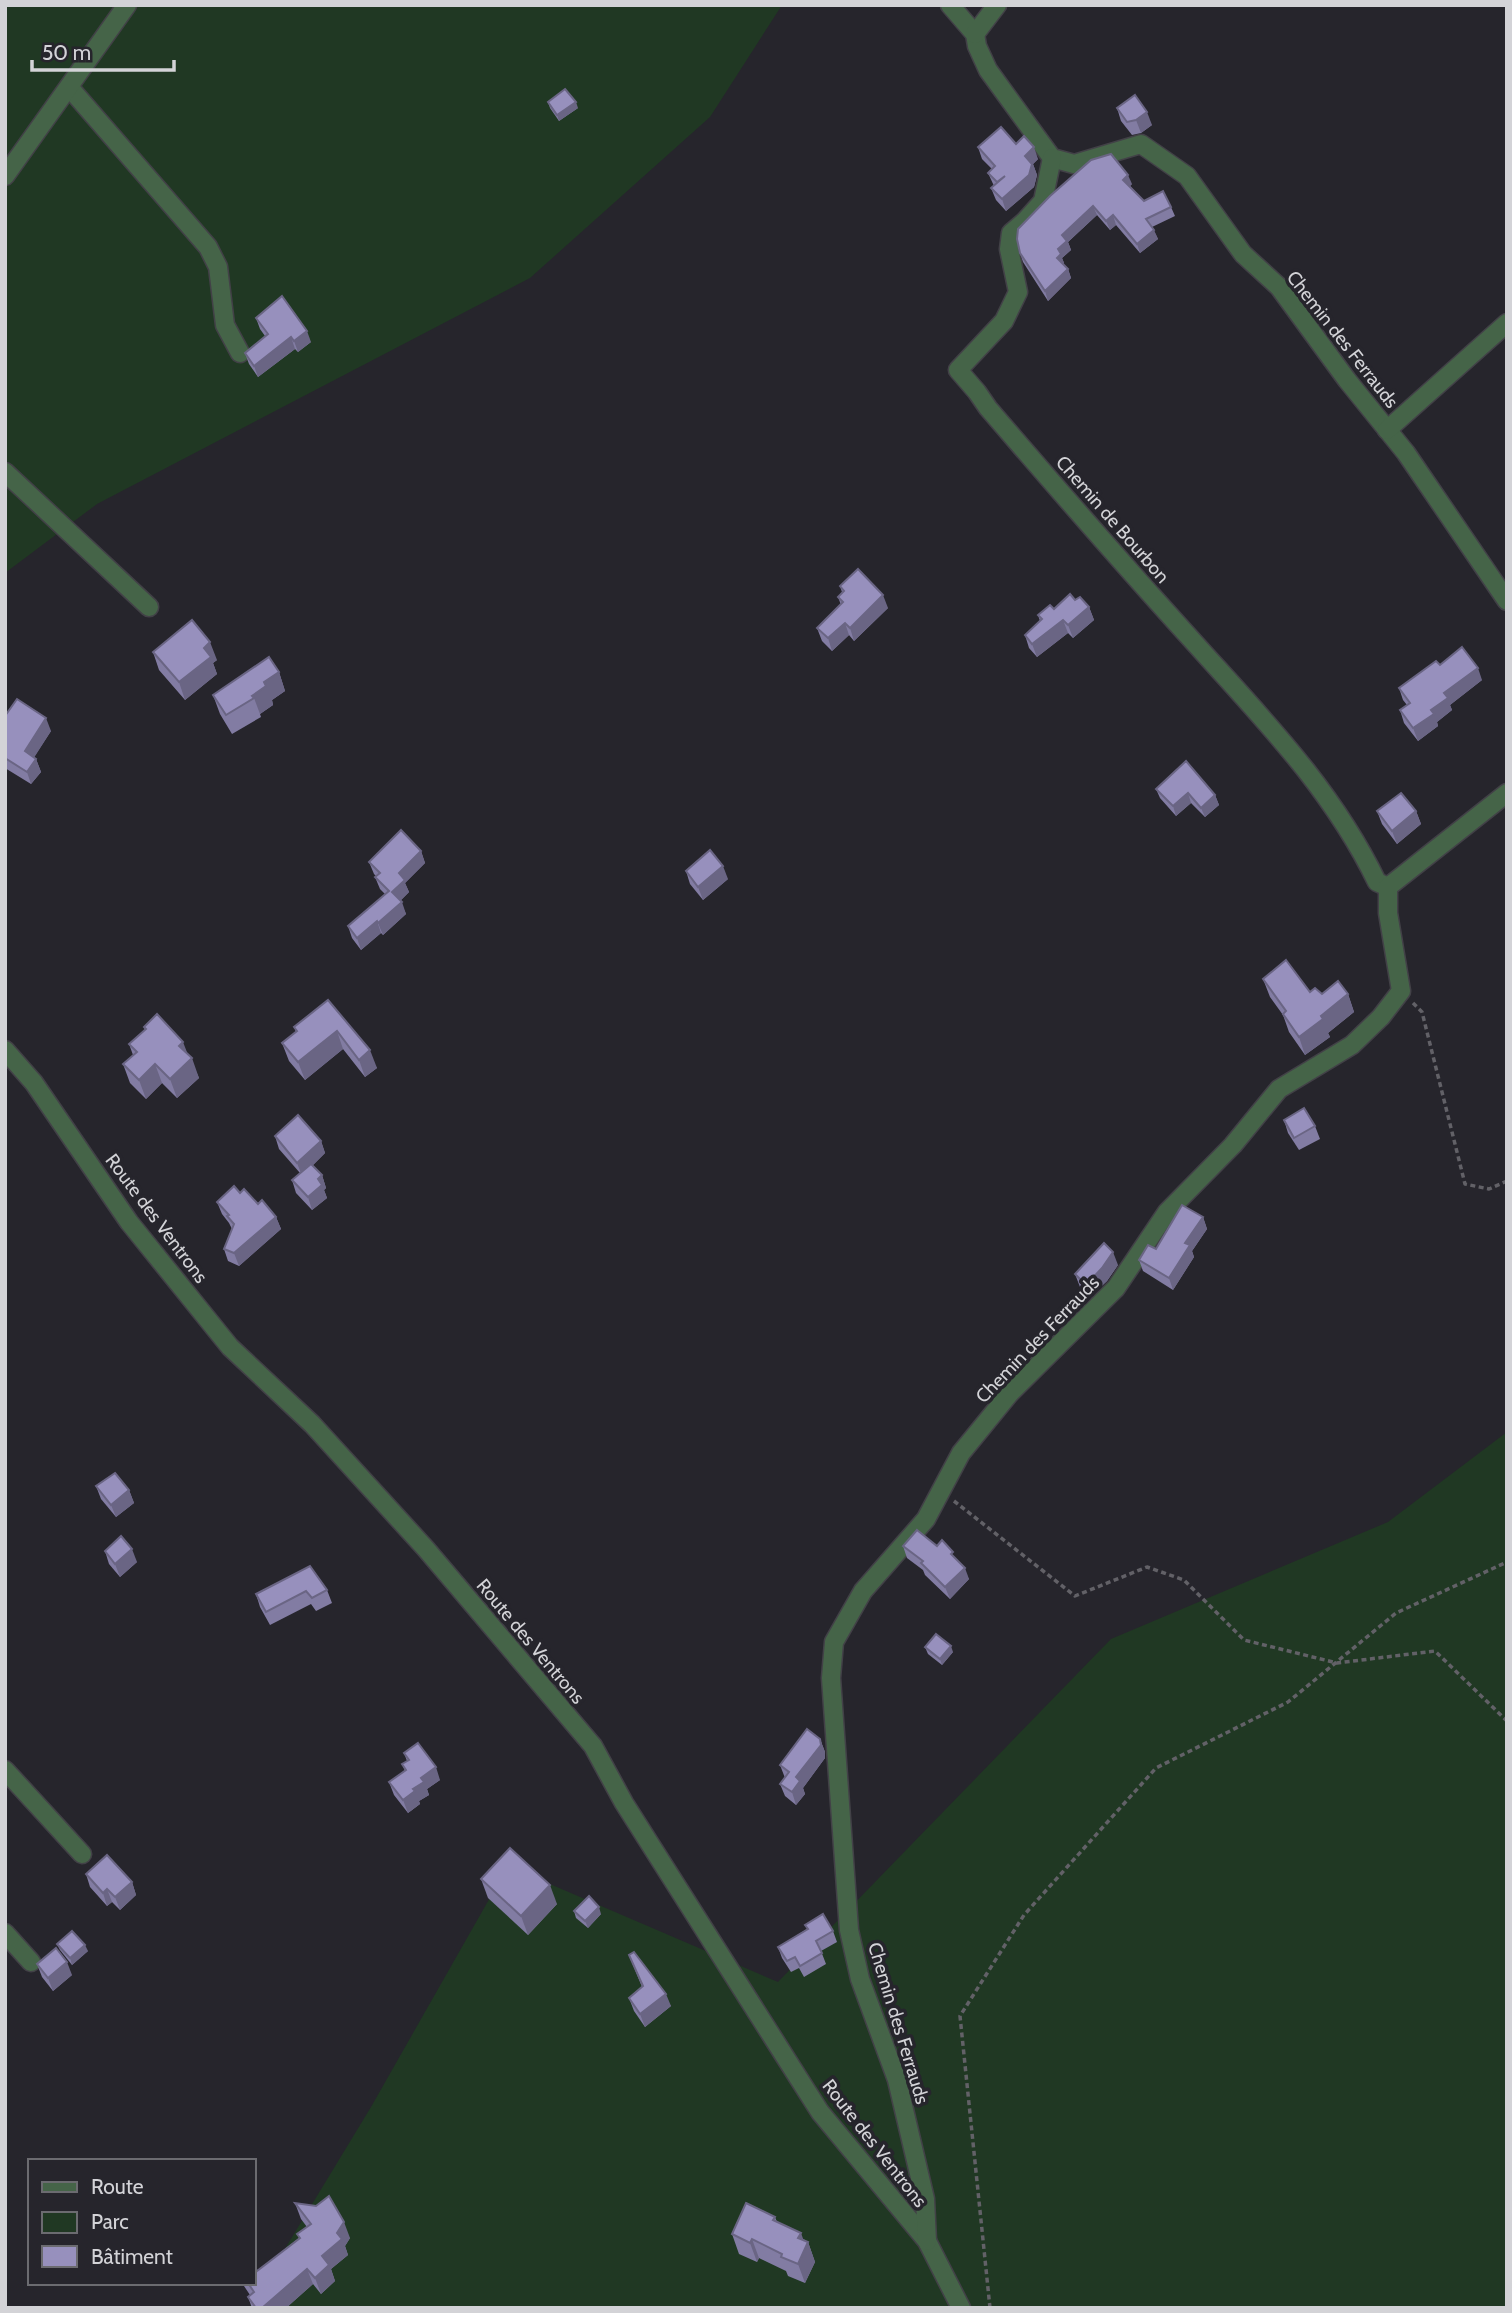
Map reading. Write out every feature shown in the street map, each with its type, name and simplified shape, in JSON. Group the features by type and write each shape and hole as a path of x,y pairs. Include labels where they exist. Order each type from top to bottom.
{"street":[{"path":"5,176 127,5"},
{"path":"950,5 975,34 977,46 988,70 1052,158"},
{"path":"975,34 997,5"},
{"path":"69,87 208,247 218,267 225,326 240,353"},
{"name":"Chemin des Ferrauds","path":"1052,158 1074,164 1142,144 1188,176 1243,254 1279,287 1347,380 1406,453 1507,601"},
{"name":"Chemin de Bourbon","path":"1052,158 1043,201 1011,233 1009,249 1017,292 1004,321 958,370 1107,546 1305,767 1356,844 1377,883 1388,887"},
{"path":"1387,430 1507,323"},
{"path":"5,472 149,607"},
{"path":"1401,991 1388,913 1388,887 1507,793"},
{"name":"Chemin des Ferrauds","path":"927,2241 925,2199 897,2080 860,1979 849,1930 831,1678 834,1642 863,1591 926,1520 961,1453 1010,1393 1116,1288 1167,1212 1233,1145 1279,1089 1352,1045 1381,1017 1401,991"},
{"name":"Route des Ventrons","path":"5,1050 34,1083 129,1222 230,1347 312,1424 399,1520 593,1746 624,1803 820,2112 927,2241 961,2308"},
{"path":"5,1770 82,1854"},
{"path":"5,1933 31,1962"}],"path":[{"path":"1401,991 1422,1012 1465,1184 1489,1189 1507,1181"},
{"path":"941,1491 1075,1596 1147,1567 1184,1580 1244,1640 1337,1662 1435,1651 1507,1721"},
{"path":"990,2308 960,2016 1024,1915 1156,1768 1288,1702 1396,1614 1507,1562"}],"green space":[{"path":"5,5 782,5 710,117 530,278 97,504 5,573"},
{"path":"1507,1432 1507,2308 249,2308 371,2107 508,1866 778,1982 1111,1639 1388,1522"}],"building":[{"path":"565,89 576,102 557,115 548,102"},
{"path":"1135,95 1147,112 1136,120 1127,122 1117,108"},
{"path":"1001,127 1016,144 1024,136 1034,147 1025,156 1032,164 1029,175 1002,199 991,188 1005,176 997,182 988,173 995,166 978,147"},
{"path":"1111,154 1128,175 1123,180 1144,201 1163,191 1171,207 1146,219 1154,230 1137,244 1113,215 1106,221 1093,206 1062,235 1067,241 1058,249 1061,254 1057,258 1068,269 1045,291 1020,253 1018,229 1091,160"},
{"path":"282,296 307,331 294,341 291,337 254,366 245,353 268,334 256,318"},
{"path":"858,569 883,595 850,628 845,623 828,638 817,628 843,602 838,597 844,591 840,586"},
{"path":"1070,594 1075,600 1080,597 1089,607 1068,625 1063,620 1032,644 1025,635 1042,619 1038,615 1050,605 1054,609"},
{"path":"192,620 210,642 204,648 211,657 179,682 153,652"},
{"path":"1462,647 1478,668 1444,693 1448,698 1431,710 1434,714 1413,728 1400,710 1410,703 1399,688 1436,661 1440,665"},
{"path":"269,657 279,672 264,682 266,686 252,696 254,698 226,715 213,695"},
{"path":"17,699 46,718 25,751 36,759 27,772 5,758 5,716"},
{"path":"1186,761 1215,795 1201,808 1188,793 1173,806 1156,789"},
{"path":"1401,793 1416,811 1392,831 1377,811"},
{"path":"401,830 421,851 399,873 405,880 392,892 402,902 357,938 348,926 389,891 375,877 380,873 369,862"},
{"path":"710,850 723,866 698,887 686,871"},
{"path":"1286,960 1310,992 1315,988 1322,994 1338,981 1348,994 1321,1016 1323,1019 1299,1037 1283,1014 1286,1011 1263,979"},
{"path":"328,1000 370,1050 359,1060 337,1031 298,1062 282,1043 297,1031 294,1027"},
{"path":"157,1014 183,1042 179,1046 192,1058 170,1079 155,1064 139,1080 123,1064 137,1052 129,1044 146,1029 144,1027"},
{"path":"1304,1108 1315,1126 1294,1138 1284,1120"},
{"path":"298,1115 321,1141 297,1163 275,1136"},
{"path":"311,1164 322,1175 318,1179 322,1185 308,1197 292,1180"},
{"path":"234,1186 240,1193 244,1189 258,1204 262,1200 276,1217 234,1253 224,1249 234,1224 217,1202"},
{"path":"1182,1205 1203,1217 1185,1243 1190,1245 1169,1278 1139,1260 1148,1245 1156,1249"},
{"path":"1104,1243 1113,1252 1086,1285 1075,1274"},
{"path":"115,1473 129,1490 111,1505 96,1486"},
{"path":"917,1530 937,1546 942,1540 965,1568 945,1587 921,1563 923,1561 903,1546"},
{"path":"121,1536 132,1549 115,1564 105,1551"},
{"path":"310,1566 327,1590 312,1598 306,1591 266,1612 256,1594"},
{"path":"936,1634 951,1646 940,1659 925,1647"},
{"path":"807,1729 820,1739 821,1745 796,1777 800,1781 792,1792 780,1784 789,1772 780,1765"},
{"path":"418,1743 436,1767 421,1778 424,1782 403,1800 389,1782 406,1770 402,1764 409,1760 404,1753"},
{"path":"510,1848 550,1885 521,1916 481,1879"},
{"path":"107,1855 132,1882 115,1897 107,1889 103,1893 86,1874"},
{"path":"589,1896 599,1907 585,1921 574,1911"},
{"path":"823,1914 833,1931 816,1941 822,1953 800,1966 795,1957 787,1961 778,1947 808,1929 805,1925"},
{"path":"72,1931 85,1945 70,1958 57,1944"},
{"path":"56,1948 67,1962 48,1978 37,1964"},
{"path":"634,1952 666,1994 640,2014 629,1998 643,1986 629,1955"},
{"path":"329,2196 344,2222 337,2233 342,2239 322,2256 329,2265 315,2278 307,2269 262,2308 256,2308 248,2297 254,2292 249,2285 256,2285 256,2269 300,2238 297,2234 311,2224 295,2203 316,2206"},
{"path":"746,2203 801,2233 798,2238 808,2242 798,2264 752,2239 750,2243 732,2234"}]}
